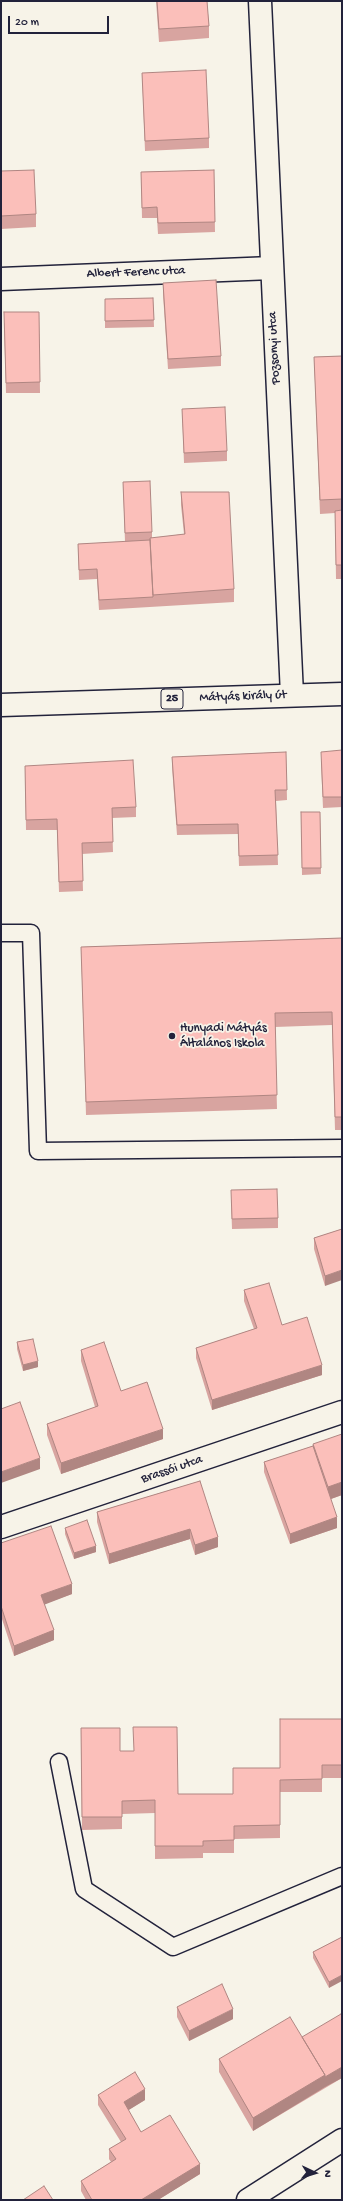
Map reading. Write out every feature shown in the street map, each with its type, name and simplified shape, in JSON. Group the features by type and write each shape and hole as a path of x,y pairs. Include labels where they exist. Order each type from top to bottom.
{"street":[{"name":"Pozsonyi utca","path":"260,1 292,695"},
{"name":"Albert Ferenc utca","path":"1,279 272,268"},
{"name":"Mátyás király út","path":"1,705 342,694"},
{"name":"Brassói utca","path":"1,1527 342,1412"},
{"path":"248,2200 342,2140"}],"lane":[{"path":"1,933 31,933 38,1151 342,1148"},
{"path":"59,1762 84,1889 173,1947 342,1876"}],"building":[{"path":"157,1 207,1 209,26 159,29"},
{"path":"206,70 209,138 145,141 142,73"},
{"path":"34,170 36,214 1,216 1,171"},
{"path":"214,170 215,222 158,223 157,207 142,208 141,172"},
{"path":"216,280 221,356 168,359 163,283"},
{"path":"153,298 154,320 105,321 105,299"},
{"path":"4,312 39,312 40,382 6,383"},
{"path":"342,356 342,499 320,500 314,357"},
{"path":"225,407 227,451 184,453 182,409"},
{"path":"150,481 152,532 125,533 123,482"},
{"path":"181,492 229,492 234,589 153,595 150,538 185,534"},
{"path":"342,510 342,565 336,565 335,511"},
{"path":"150,540 153,597 99,600 97,569 79,570 78,544"},
{"path":"342,750 342,797 323,797 321,752"},
{"path":"286,752 287,790 275,790 278,855 239,856 238,824 177,825 172,757"},
{"path":"133,760 136,807 112,808 113,842 82,843 83,881 59,882 57,819 26,820 25,766"},
{"path":"301,812 320,812 321,868 302,868"},
{"path":"342,938 342,1117 335,1117 332,1012 275,1013 277,1095 86,1102 81,947"},
{"path":"277,1189 278,1218 232,1219 231,1190"},
{"path":"342,1229 342,1270 325,1276 314,1238"},
{"path":"269,1283 282,1325 307,1317 322,1365 212,1400 196,1348 257,1328 244,1290"},
{"path":"33,1339 38,1361 23,1365 17,1342"},
{"path":"104,1342 121,1391 147,1382 163,1429 61,1463 47,1424 98,1406 81,1350"},
{"path":"20,1402 40,1458 1,1472 1,1409"},
{"path":"342,1434 342,1482 328,1487 313,1444"},
{"path":"313,1446 337,1517 290,1534 264,1462"},
{"path":"200,1481 218,1537 195,1545 190,1529 109,1554 97,1512"},
{"path":"87,1520 96,1546 74,1553 65,1528"},
{"path":"51,1526 72,1584 41,1595 54,1630 14,1646 1,1606 1,1543"},
{"path":"280,1719 342,1719 342,1765 322,1765 322,1779 280,1780 280,1825 234,1826 234,1840 203,1841 203,1846 155,1846 155,1800 122,1801 122,1817 82,1817 81,1728 120,1728 120,1751 134,1751 133,1727 177,1727 178,1794 233,1794 233,1768 280,1768"},
{"path":"342,1937 342,1975 329,1982 313,1952"},
{"path":"222,1984 233,2009 189,2031 177,2007"},
{"path":"341,2014 342,2067 325,2077 302,2037"},
{"path":"290,2017 325,2075 253,2118 219,2059"},
{"path":"135,2072 145,2089 124,2102 141,2132 170,2115 200,2164 141,2200 92,2200 81,2181 116,2159 109,2149 126,2139 98,2095"},
{"path":"44,2186 53,2200 23,2200"}],"place":[{"name":"Hunyadi Mátyás Általános Iskola","path":"172,1036"}]}
